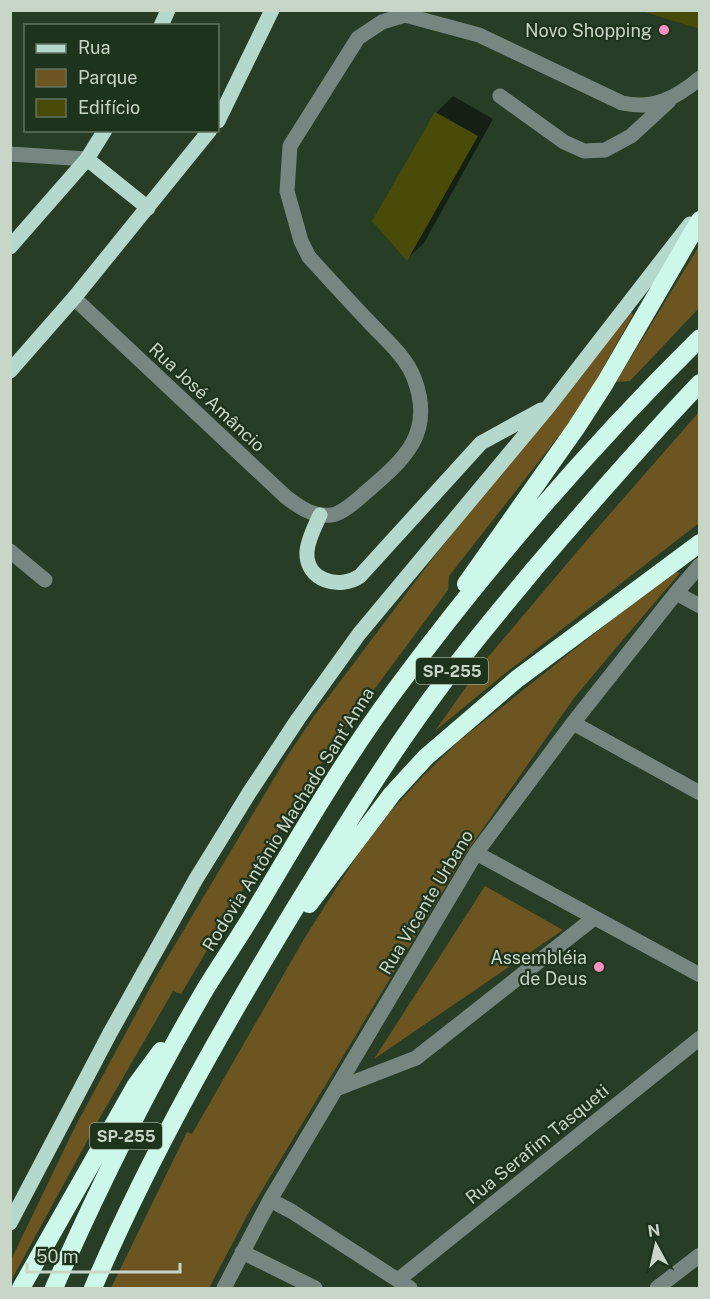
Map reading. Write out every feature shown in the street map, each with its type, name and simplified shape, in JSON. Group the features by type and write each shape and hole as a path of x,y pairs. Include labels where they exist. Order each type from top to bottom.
{"highway":[{"path":"395,690 487,552 582,419 699,220"},
{"name":"Rodovia Antônio Machado Sant'Anna","path":"54,1288 118,1151 206,989 308,821 395,690 520,532 569,475 699,338"},
{"name":"SP-255","path":"93,1288 117,1232 156,1154 245,990 362,798 441,684 582,513 699,383"},
{"path":"245,990 392,794 426,757 517,679 699,543"},
{"path":"21,1288 136,1085 206,989"}],"main road":[{"path":"162,24 168,10"},
{"path":"219,119 272,10"},
{"path":"10,247 87,159 104,132"},
{"path":"10,371 74,298 208,132"},
{"path":"87,159 148,208"},
{"path":"10,1223 110,1032 196,879 298,719 359,634 549,406 699,212"},
{"path":"320,515 310,538 307,552 311,567 326,581 336,584 351,581 360,576 481,443 549,406"}],"street":[{"path":"320,515 334,515 386,475 411,449 422,416 413,377 399,354 309,257 301,241 287,191 290,146 358,38 382,22 405,15 479,35 621,103 634,106 671,99"},
{"path":"500,96 564,142 584,151 605,150 631,136 671,99 699,78"},
{"path":"10,154 87,159"},
{"name":"Rua José Amâncio","path":"74,298 286,497 303,509 320,515"},
{"path":"10,551 45,580"},
{"name":"Rua Vicente Urbano","path":"224,1288 270,1200 476,853 573,723 699,565"},
{"path":"676,593 699,606"},
{"path":"573,723 699,794"},
{"path":"476,853 699,975"},
{"path":"336,1089 416,1058 594,918"},
{"name":"Rua Serafim Tasqueti","path":"404,1284 699,1038"},
{"path":"270,1200 404,1284"},
{"path":"242,1252 315,1288"},
{"path":"657,1288 699,1255"}],"green space":[{"path":"699,246 699,308 630,381 616,382"},
{"path":"630,309 633,315 590,391 566,427 449,576 448,590 344,730 292,807 181,994 173,991 98,1121 11,1281 10,1262 75,1127 157,975 288,755 314,716 430,562"},
{"path":"699,412 699,523 503,675 435,731 483,663"},
{"path":"673,571 680,573 574,698 466,853 250,1210 209,1288 111,1288 187,1132 192,1134 304,939 356,857 390,812 459,741"},
{"path":"485,886 563,930 374,1059"}],"building":[{"path":"700,10 700,29 641,11"},
{"path":"435,112 478,136 407,261 372,221"}],"place":[{"name":"Novo Shopping","path":"664,30"},
{"name":"Assembléia de Deus","path":"599,967"}]}
